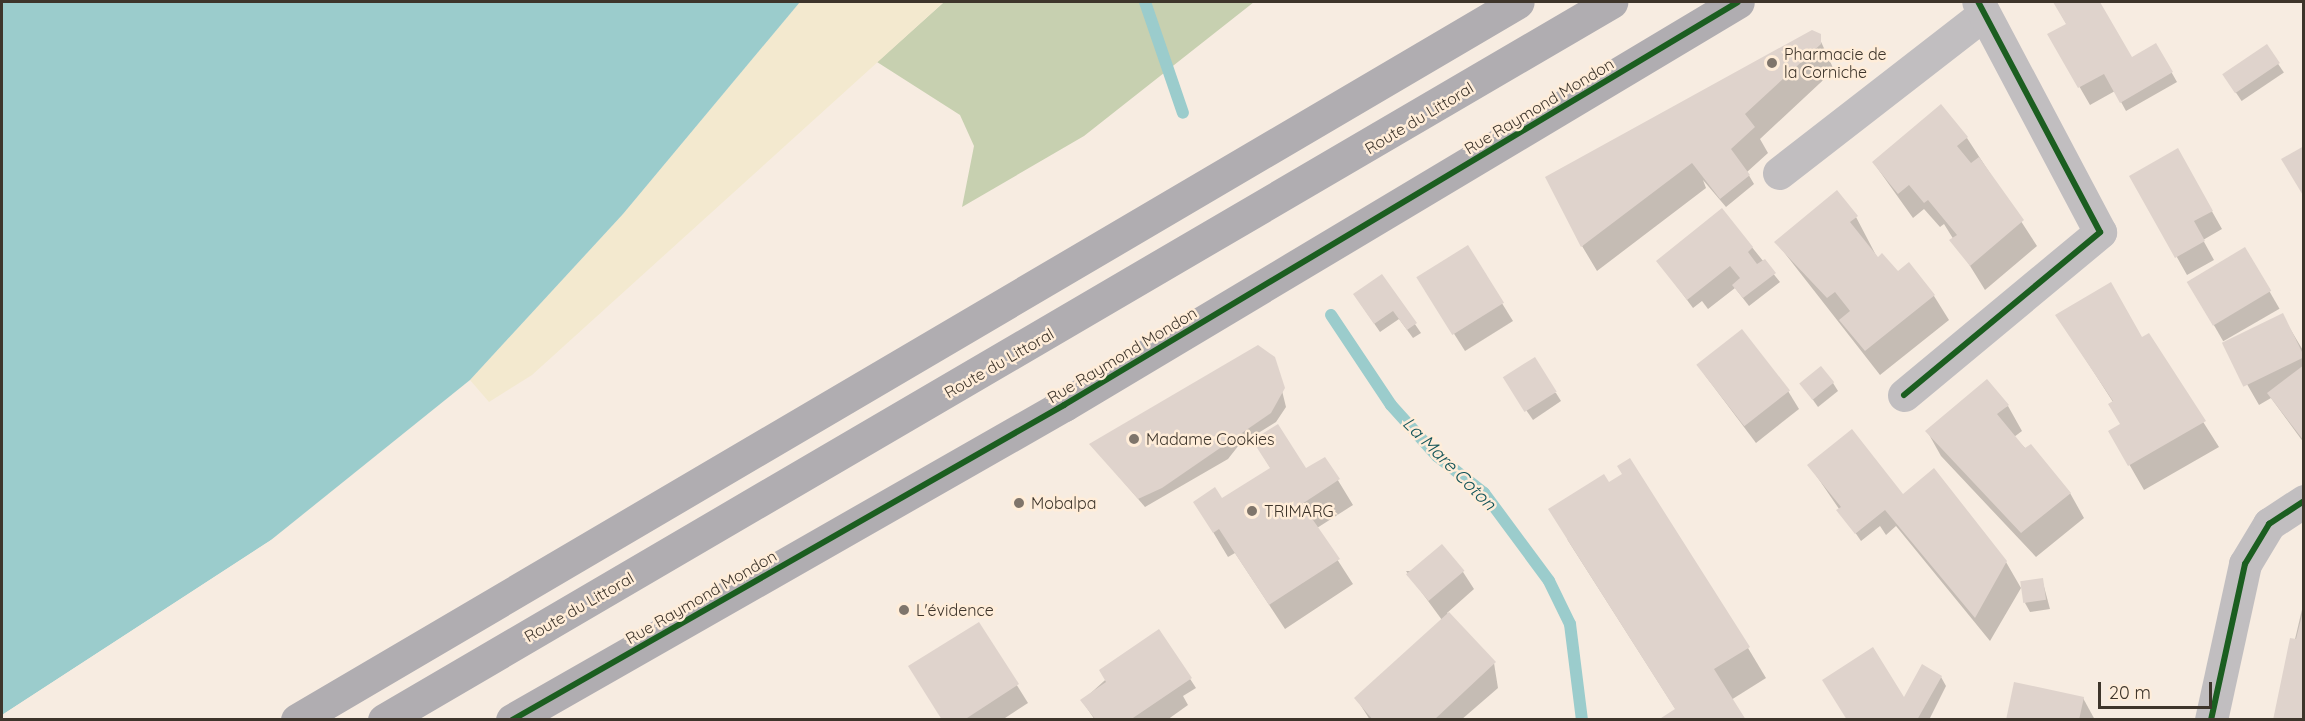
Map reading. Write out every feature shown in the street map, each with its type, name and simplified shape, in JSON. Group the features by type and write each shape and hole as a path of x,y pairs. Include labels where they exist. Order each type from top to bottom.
{"main road":[{"path":"297,720 1518,2"},
{"name":"Route du Littoral","path":"384,720 1611,2"},
{"name":"Rue Raymond Mondon","path":"512,720 1064,405 1738,2"}],"street":[{"path":"1779,173 1981,8 2100,232 1904,395"},
{"path":"2211,720 2245,564 2269,524 2304,501"}],"green space":[{"path":"944,2 1254,2 1084,136 962,207 974,146 960,115 877,62"}],"sand":[{"path":"800,2 944,2 532,375 489,402 470,380 623,214"}],"water":[{"path":"2,2 800,2 623,214 470,380 271,540 2,715"}],"pier":[{"path":"293,526 272,542 2,718 2,715"}],"building":[{"path":"2053,2 2100,2 2132,57 2156,43 2173,72 2120,103 2104,74 2078,88 2047,34 2066,24"},
{"path":"1812,30 1821,34 1821,44 1745,114 1755,127 1731,149 1750,175 1720,199 1692,163 1581,247 1545,177"},
{"path":"2267,44 2280,63 2235,93 2222,74"},
{"path":"1941,104 1968,137 1957,146 1971,163 1979,157 2024,220 1970,266 1949,240 1957,235 1928,200 1924,203 1909,185 1898,194 1872,162"},
{"path":"2304,146 2304,197 2281,159"},
{"path":"2178,148 2213,211 2194,221 2205,241 2175,258 2129,176"},
{"path":"1837,190 1858,216 1850,222 1878,257 1882,253 1898,271 1909,262 1935,295 1865,351 1839,320 1850,311 1835,292 1827,298 1774,242"},
{"path":"1722,208 1753,247 1748,252 1757,264 1765,259 1776,273 1743,298 1732,285 1740,278 1730,266 1687,300 1656,261"},
{"path":"1468,245 1504,303 1452,335 1416,277"},
{"path":"2245,247 2271,291 2213,326 2187,282"},
{"path":"1382,274 1417,323 1407,330 1393,311 1374,324 1353,294"},
{"path":"2111,282 2142,337 2149,333 2206,421 2128,466 2108,431 2120,424 2108,404 2113,401 2055,315"},
{"path":"2283,313 2304,357 2243,387 2222,343"},
{"path":"1742,329 1790,390 1744,426 1696,365"},
{"path":"1258,345 1275,357 1285,388 1271,413 1162,488 1138,499 1089,444"},
{"path":"1535,357 1557,392 1525,412 1503,377"},
{"path":"2304,365 2304,441 2267,393"},
{"path":"1821,366 1834,382 1812,400 1799,384"},
{"path":"1987,379 2009,405 1997,414 2025,448 2031,444 2071,493 2021,533 1925,431"},
{"name":"TRIMARG","path":"1278,424 1306,468 1325,457 1340,479 1302,504 1340,559 1269,605 1219,529 1213,533 1193,502 1215,487 1222,498 1270,468 1252,440"},
{"path":"1852,429 1903,494 1934,468 2007,561 1975,618 1885,510 1855,534 1836,510 1841,507 1807,465"},
{"path":"1630,458 1750,647 1714,669 1746,720 1658,720 1675,709 1548,509 1604,474 1609,482 1622,474 1617,466"},
{"path":"1442,544 1464,571 1428,601 1406,574"},
{"path":"2043,578 2046,600 2023,603 2020,581"},
{"path":"2304,607 2304,720 2273,720 2290,638 2296,639"},
{"path":"1449,612 1496,662 1434,720 1373,720 1354,698"},
{"path":"979,622 1019,684 964,720 942,720 908,666"},
{"path":"1159,629 1192,678 1130,720 1096,720 1080,700 1106,682 1099,670"},
{"path":"1873,647 1904,697 1922,664 1942,676 1917,720 1847,720 1822,680"},
{"path":"2014,682 2084,697 2079,720 2006,720"}],"waterway":[{"name":"La Mare Coton","path":"1145,2 1183,113"},
{"name":"La Mare Coton","path":"1331,315 1391,405 1437,456 1484,493 1549,581 1570,624 1582,720"}],"cycle path":[{"path":"512,720 1064,405 1738,2"},
{"path":"1904,395 2100,232 1978,2"},
{"path":"2211,720 2245,564 2269,524 2304,501"}],"place":[{"name":"Pharmacie de la Corniche","path":"1772,63"},
{"name":"Madame Cookies","path":"1134,439"},
{"name":"Mobalpa","path":"1019,503"},
{"name":"TRIMARG","path":"1252,511"},
{"name":"L'évidence","path":"904,610"}]}
